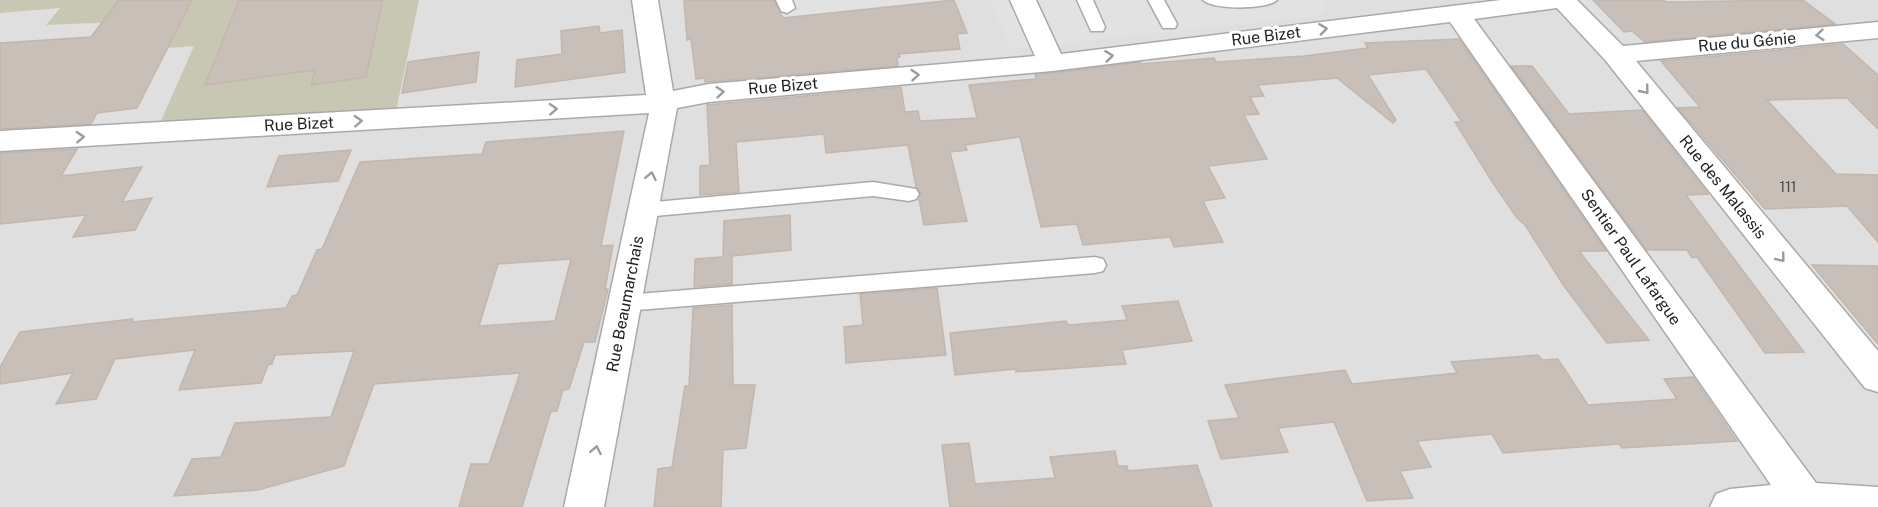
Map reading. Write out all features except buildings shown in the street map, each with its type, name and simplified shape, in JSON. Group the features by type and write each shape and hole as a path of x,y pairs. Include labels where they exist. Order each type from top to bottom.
{"street":[{"name":"Rue Beaumarchais","path":"584,507 663,112 645,0"},
{"path":"1023,0 1052,63"},
{"path":"1352,0 1371,23"},
{"name":"Rue Bizet","path":"0,141 627,105 709,93 1052,63 1563,0"},
{"name":"Rue des Malassis","path":"1563,0 1616,55 1878,377"},
{"name":"Sentier Paul Lafargue","path":"1457,13 1804,500"},
{"name":"Rue du Génie","path":"1616,55 1878,30"},
{"path":"1730,507 1804,500 1878,505"}],"lane":[{"path":"1085,0 1097,27"},
{"path":"1156,0 1169,24"},
{"path":"1211,0 1242,3 1269,0"},
{"path":"1217,1 1231,20"},
{"path":"644,210 873,189 909,194"},
{"path":"625,303 1095,265"}],"shaded area":[{"path":"0,0 1878,0 1878,507 0,507"},
{"path":"0,0 419,0 396,111 160,123 194,46 126,51 142,21 46,25 60,8 0,13"},
{"path":"731,0 954,0 736,24"},
{"path":"990,0 1191,0 1209,3 1322,0 1327,8 1317,16 1011,49"}]}
